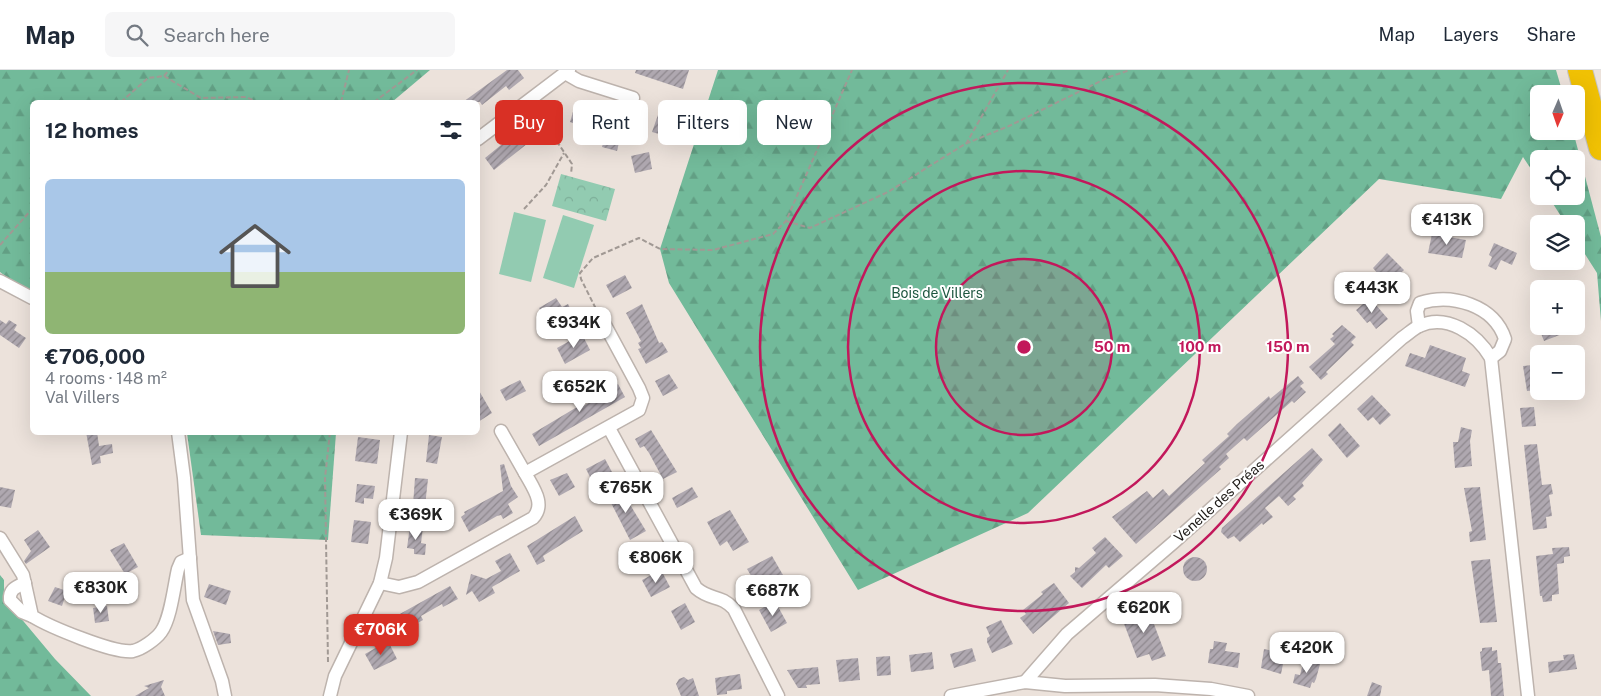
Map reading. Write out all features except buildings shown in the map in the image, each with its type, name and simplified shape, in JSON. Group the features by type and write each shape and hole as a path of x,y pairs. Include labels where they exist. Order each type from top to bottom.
{"highway":[{"path":"1580,70 1601,148"}],"street":[{"path":"529,100 567,72 579,81 633,98"},
{"path":"480,137 495,126"},
{"path":"0,282 30,297"},
{"path":"1491,358 1500,350 1505,339 1501,326 1474,305 1457,300 1434,299 1420,303 1416,311 1419,326 1436,322 1466,330 1484,346 1491,358 1528,696"},
{"path":"525,473 639,410 643,398 605,325"},
{"name":"Venelle des Préas","path":"1025,682 1067,634 1174,542 1402,338 1419,326"},
{"path":"609,428 696,588 706,596 725,600 734,609 778,696"},
{"path":"380,583 399,587 418,582 533,518 538,512 540,504 502,431"},
{"path":"178,435 184,470 193,600 226,696"},
{"path":"330,696 335,676 380,583 386,558 400,435"},
{"path":"0,538 23,575 32,616"},
{"path":"25,583 14,588 10,595 10,600 22,612 84,639 113,648 133,651 142,648 160,633 166,622 178,568 181,562 190,558"},
{"path":"951,696 1025,682 1064,686 1155,685 1211,689 1248,696"}],"path":[{"path":"164,76 168,70"},
{"path":"342,100 349,70"},
{"path":"377,100 417,70"},
{"path":"605,325 581,279 580,273 593,258 639,238 660,249 713,250 773,234 786,221 852,70"},
{"path":"966,144 1008,70"},
{"path":"786,221 810,228 888,192 966,144 1009,126 1109,77 1130,70"},
{"path":"123,100 148,78 164,76 201,98 246,97 253,100"},
{"path":"559,145 572,164 571,174"},
{"path":"524,209 546,185 564,153"},
{"path":"0,245 30,211"},
{"path":"330,435 325,478 326,608 328,670 335,676"}],"green space":[{"path":"0,70 430,70 394,100 30,100 30,290 17,285 0,272"},
{"name":"Bois de Villers","path":"718,70 1556,70 1560,85 1530,85 1530,140 1575,140 1578,150 1530,150 1530,168 1523,157 1501,199 1379,179 1028,513 858,590 669,283 660,249 694,145 747,145 747,100 708,100"},
{"path":"561,174 615,189 606,221 552,206"},
{"name":"Bois de Villers","path":"1585,176 1601,237 1601,321 1597,273 1585,254 1585,215 1560,215 1554,205 1585,205"},
{"path":"514,212 546,220 531,282 499,274"},
{"path":"563,215 594,225 574,288 543,278"},
{"path":"187,435 336,435 328,540 201,535"},
{"path":"0,575 4,580 4,598 55,659 91,696 0,696"}]}
